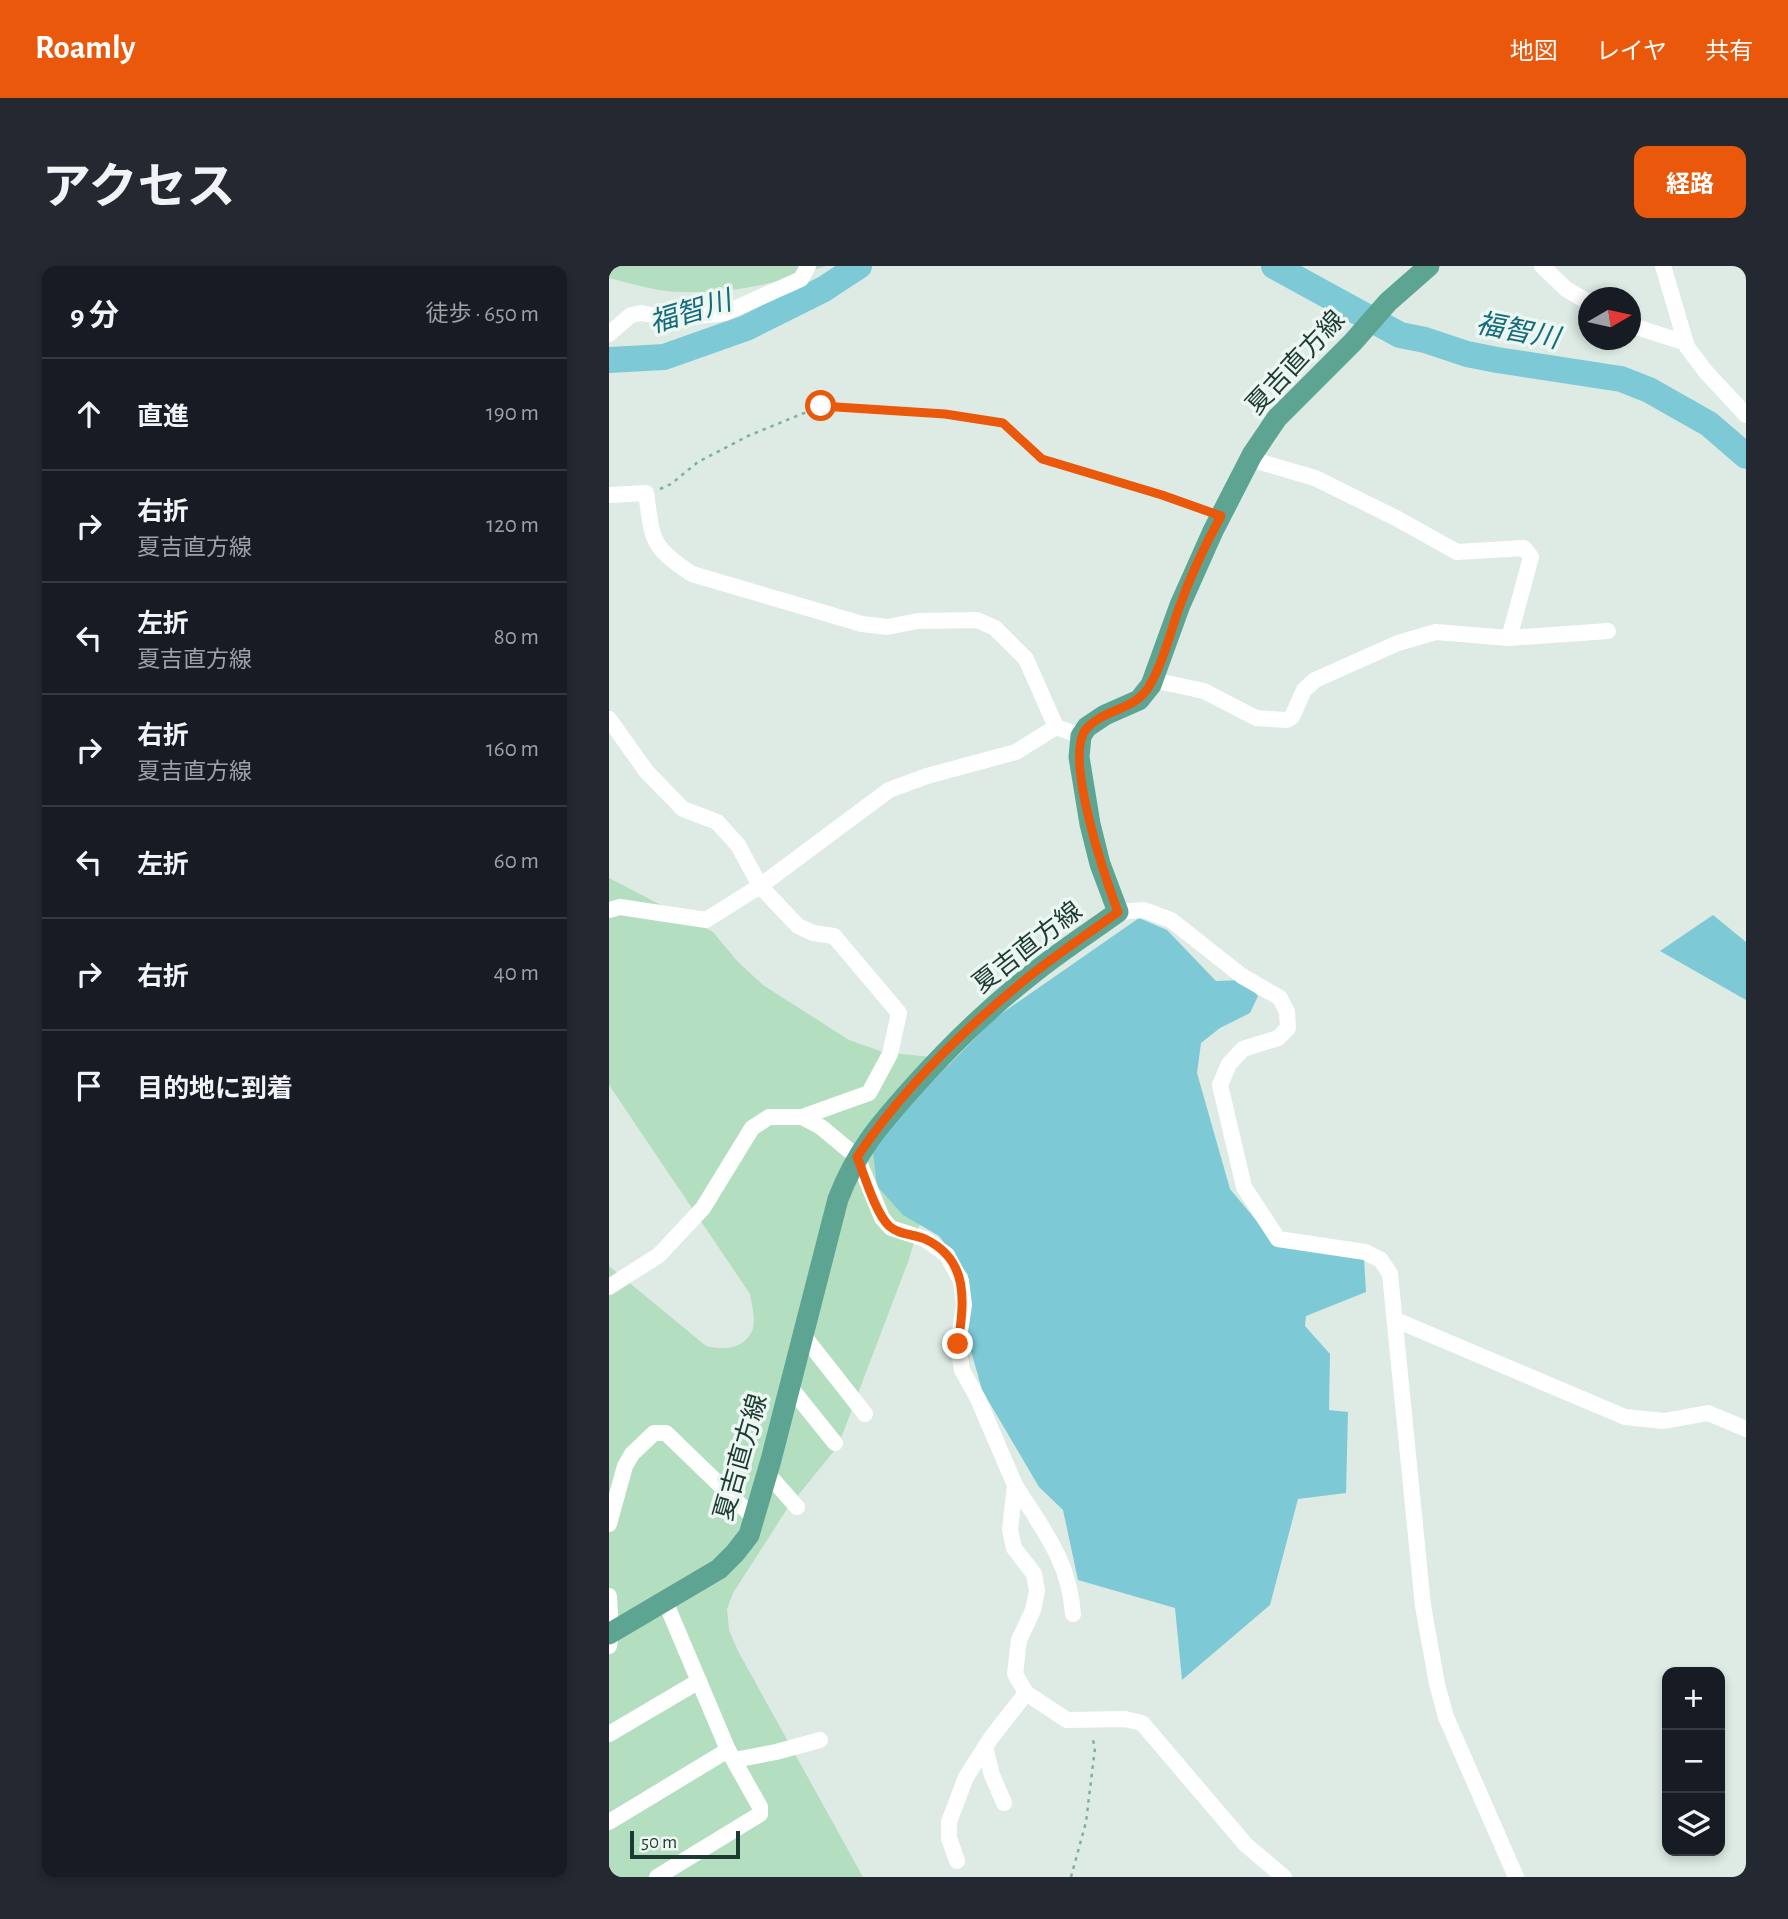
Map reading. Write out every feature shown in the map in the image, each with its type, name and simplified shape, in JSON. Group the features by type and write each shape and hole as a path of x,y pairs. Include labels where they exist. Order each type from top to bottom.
{"main road":[{"name":"夏吉直方線","path":"610,1638 719,1569 749,1535 838,1199 851,1167 879,1125 939,1059 984,1015 1032,974 1118,912 1100,864 1090,824 1079,757 1081,736 1087,727 1105,715 1139,700 1153,680 1180,605 1221,516 1250,459 1277,418 1353,342 1388,302 1429,266"}],"street":[{"path":"609,334 631,315 641,313 673,319 725,313 801,279 808,266"},
{"path":"1542,266 1566,289 1578,296"},
{"path":"1663,266 1686,343 1706,372 1746,415"},
{"path":"1641,329 1686,343"},
{"path":"1250,459 1315,478 1457,552 1524,548 1531,557 1509,638"},
{"path":"609,495 646,493 653,540 668,558 692,574 862,625 887,627 918,621 977,620 995,628 1027,659 1056,727 1081,736"},
{"path":"1153,680 1204,691 1256,718 1287,720 1292,717 1304,690 1315,680 1398,643 1436,632 1509,638 1608,631"},
{"path":"609,719 646,771 683,809 717,822 738,845 760,886 798,926 813,933 834,936 899,1013 890,1054 869,1093 802,1117 769,1117 752,1128 703,1208 659,1255 609,1287"},
{"path":"609,909 620,907 706,920 760,886 889,790 927,776 1016,752 1056,727"},
{"path":"1118,912 1144,910 1171,920 1242,976 1280,998 1287,1012 1288,1028 1278,1038 1243,1049 1229,1064 1220,1085 1244,1187 1278,1240 1366,1252 1381,1260 1390,1274 1397,1320 1423,1606 1437,1684 1446,1717 1516,1877"},
{"path":"802,1117 821,1127 857,1157 882,1217 891,1228 925,1239 947,1255 961,1281 964,1305 958,1344 962,1370 978,1399 1015,1485 1056,1550 1067,1574 1073,1614"},
{"path":"1397,1320 1625,1417 1664,1421 1708,1413 1746,1429"},
{"path":"803,1335 865,1415"},
{"path":"790,1387 835,1443"},
{"path":"609,1524 625,1466 632,1454 654,1433 666,1433 754,1518"},
{"path":"767,1473 797,1507"},
{"path":"1015,1485 1010,1530 1014,1548 1034,1574 1037,1591 1033,1610 1019,1640 1015,1674 1026,1693 1067,1720 1125,1719 1142,1723 1246,1845 1284,1877"},
{"path":"609,1596 610,1638"},
{"path":"657,1877 760,1814 760,1807 731,1755 665,1601"},
{"path":"609,1734 699,1681"},
{"path":"957,1861 949,1838 949,1822 966,1777 1026,1693"},
{"path":"609,1822 731,1755 776,1752 820,1740"},
{"path":"985,1747 1004,1803"}],"path":[{"path":"646,493 671,484 698,462 748,436 821,406 945,414 1003,423 1042,459 1162,495 1221,516"},
{"path":"1071,1877 1086,1822 1095,1748 1087,1719"}],"green space":[{"path":"609,266 825,266 755,286 720,291 674,292 609,278"},
{"path":"609,878 713,932 738,962 763,985 849,1040 883,1052 941,1058 951,1070 943,1149 908,1262 838,1446 787,1509 733,1593 727,1609 729,1630 738,1651 863,1877 609,1877 609,1266 706,1346 737,1346 751,1333 754,1319 750,1294 609,1085"}],"water":[{"path":"1713,915 1746,942 1746,1000 1660,951"},
{"path":"1139,918 1167,930 1216,981 1243,980 1258,996 1250,1013 1220,1028 1201,1043 1197,1073 1230,1189 1276,1244 1364,1258 1366,1292 1306,1316 1305,1326 1330,1354 1329,1410 1348,1412 1346,1493 1298,1499 1270,1605 1182,1680 1175,1608 1078,1580 1063,1510 1039,1487 982,1390 966,1333 968,1275 939,1236 903,1215 877,1186 872,1143 995,1018"}],"waterway":[{"name":"福智川","path":"609,360 664,357 746,328 824,289 859,266"},
{"name":"福智川","path":"1274,266 1400,335 1497,360 1621,379 1649,390 1709,424 1746,456"}],"route":[{"path":"821,406 945,414 1003,423 1042,459 1162,495 1221,516 1180,605 1151,685 1139,700 1105,715 1087,727 1081,736 1079,757 1090,824 1100,864 1118,912 1032,974 984,1015 939,1059 879,1125 857,1157 882,1217 891,1228 925,1239 947,1255 961,1281 964,1305 958,1344"}]}
